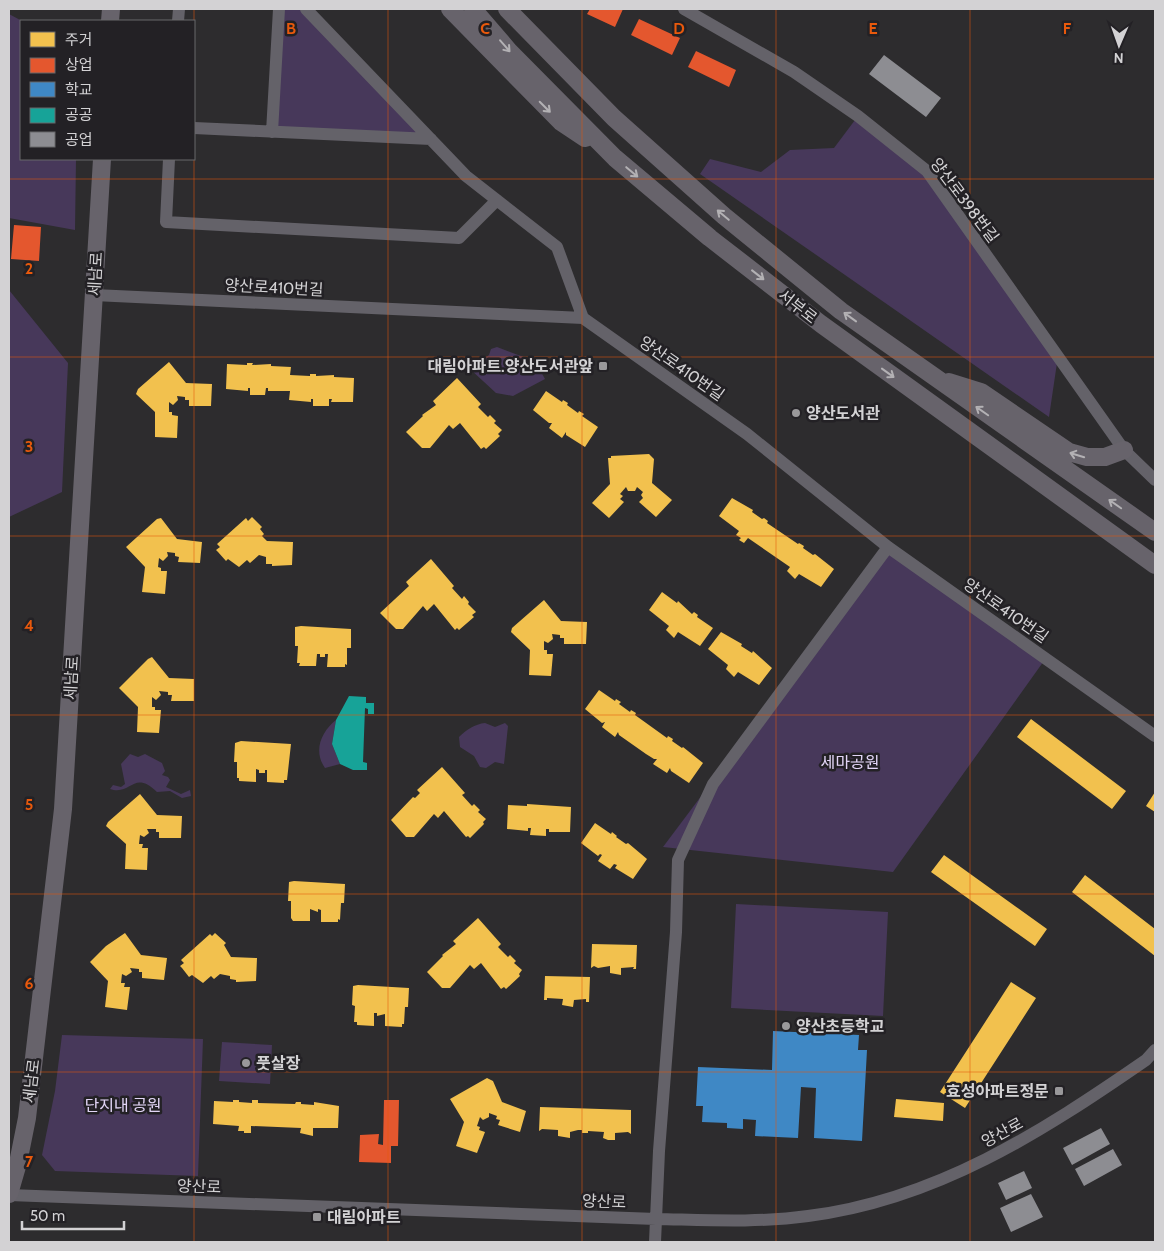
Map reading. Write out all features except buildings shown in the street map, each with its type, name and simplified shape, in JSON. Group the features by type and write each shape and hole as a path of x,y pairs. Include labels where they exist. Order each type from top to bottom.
{"main road":[{"path":"450,9 561,122 615,158"},
{"name":"서부로","path":"473,9 509,51 615,158 710,238 820,324 1155,565"},
{"name":"서부로","path":"507,9 614,118 724,216 841,311 1155,532"},
{"name":"세남로","path":"9,1194 18,1163 27,1118 63,809 102,160"},
{"path":"933,377 981,392 1069,452 1087,458 1105,456 1124,450"},
{"path":"1071,506 1155,579"}],"street":[{"path":"272,132 279,9"},
{"path":"306,9 466,176 557,247 583,318"},
{"name":"양산로398번길","path":"684,9 794,72 858,116 927,171 1124,450 1155,480"},
{"path":"195,128 431,139"},
{"path":"169,160 166,222 459,238 497,200"},
{"name":"양산로410번길","path":"94,294 583,318 747,434 888,547 1155,736"},
{"path":"655,1242 676,932 678,860 713,784 888,547"},
{"name":"양산로","path":"9,1194 656,1219 760,1221 809,1216 859,1206 935,1184 1000,1153 1060,1120 1146,1060 1155,1050"}],"green space":[{"path":"279,9 306,9 431,139 272,132"},
{"path":"9,14 20,20 20,160 76,160 75,230 9,218"},
{"path":"858,116 927,171 1058,356 1049,417 700,174 710,159 761,172 790,150 834,148"},
{"path":"9,290 68,363 62,492 9,517"},
{"path":"497,347 529,359 540,370 545,379 513,396 496,393 470,369 489,355 491,349"},
{"name":"세마공원","path":"888,547 1046,658 893,872 663,847"},
{"path":"336,720 332,744 340,764 325,768 321,762 320,742 326,730"},
{"path":"485,723 495,727 505,723 508,726 504,764 495,762 486,768 480,767 474,756 460,747 459,737 471,728"},
{"path":"130,754 138,757 145,754 162,763 165,771 162,775 170,780 166,787 181,794 190,790 191,796 182,798 170,791 157,792 143,783 137,783 123,789 110,789 113,785 121,787 125,784 121,764"},
{"path":"736,904 888,912 883,1016 731,1008"},
{"name":"단지내 공원","path":"62,1035 203,1039 198,1176 55,1171 42,1155 55,1091"},
{"name":"풋살장","path":"222,1042 272,1045 270,1084 219,1081"}],"place":[{"name":"대림아파트.양산도서관앞","path":"603,366"},
{"name":"양산도서관","path":"796,413"},
{"name":"양산초등학교","path":"786,1026"},
{"name":"풋살장","path":"246,1063"},
{"name":"효성아파트정문","path":"1059,1091"},
{"name":"대림아파트","path":"317,1217"}]}
